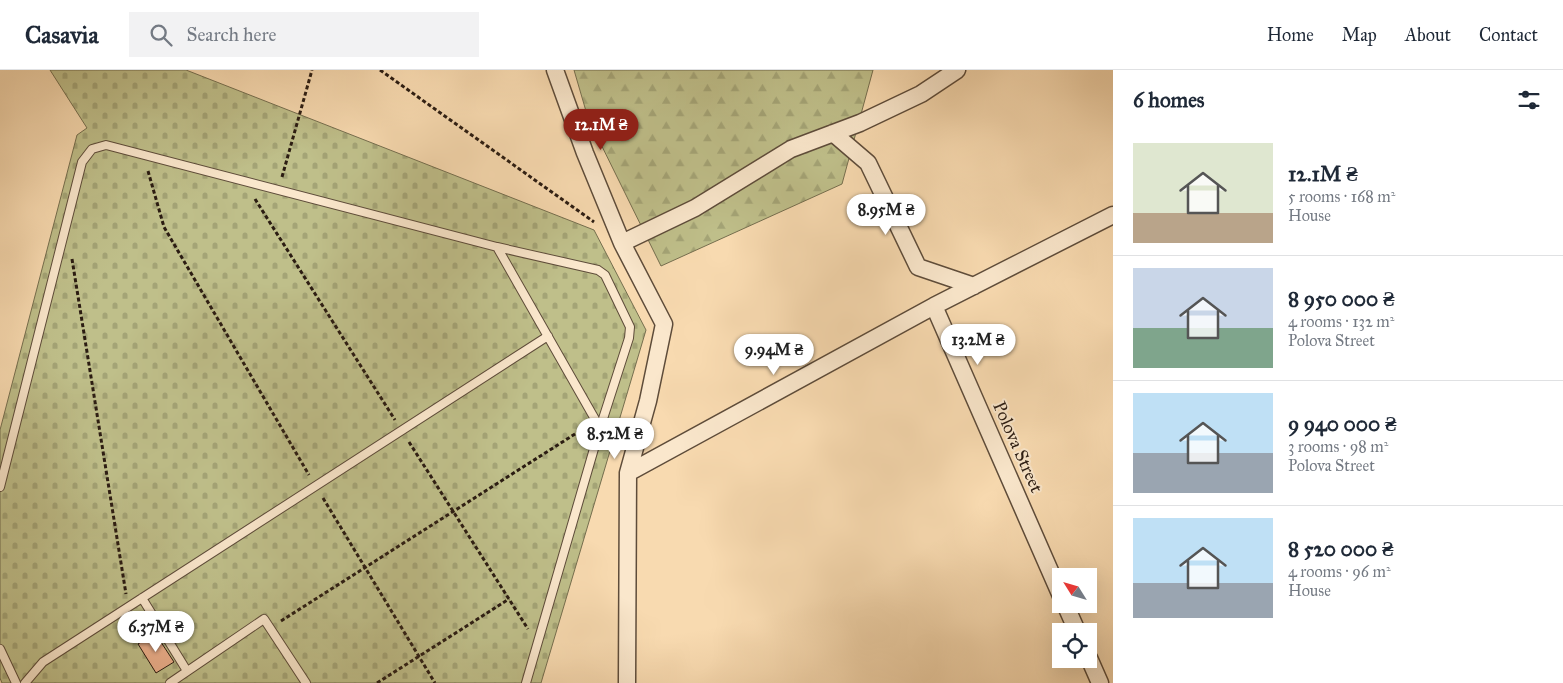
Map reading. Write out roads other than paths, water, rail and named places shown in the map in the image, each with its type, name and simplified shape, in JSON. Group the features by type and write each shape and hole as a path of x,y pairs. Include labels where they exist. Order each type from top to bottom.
{"street":[{"path":"555,70 585,153 622,243 664,324 648,401 628,473 627,683"},
{"path":"622,243 695,208 791,149 860,123 921,94 957,70"},
{"path":"833,133 868,163 918,267 974,286"},
{"path":"628,473 934,306 1113,215"},
{"name":"Polova Street","path":"934,306 1052,575"},
{"path":"1093,668 1100,683"}],"lane":[{"path":"0,487 82,162 92,149 106,145 497,247 598,270 605,274 630,326 629,338 600,428 526,683"},
{"path":"497,247 600,428"},
{"path":"25,683 42,662 548,336"},
{"path":"142,598 188,671"},
{"path":"170,683 264,620 306,683"},
{"path":"0,649 16,683"}]}
